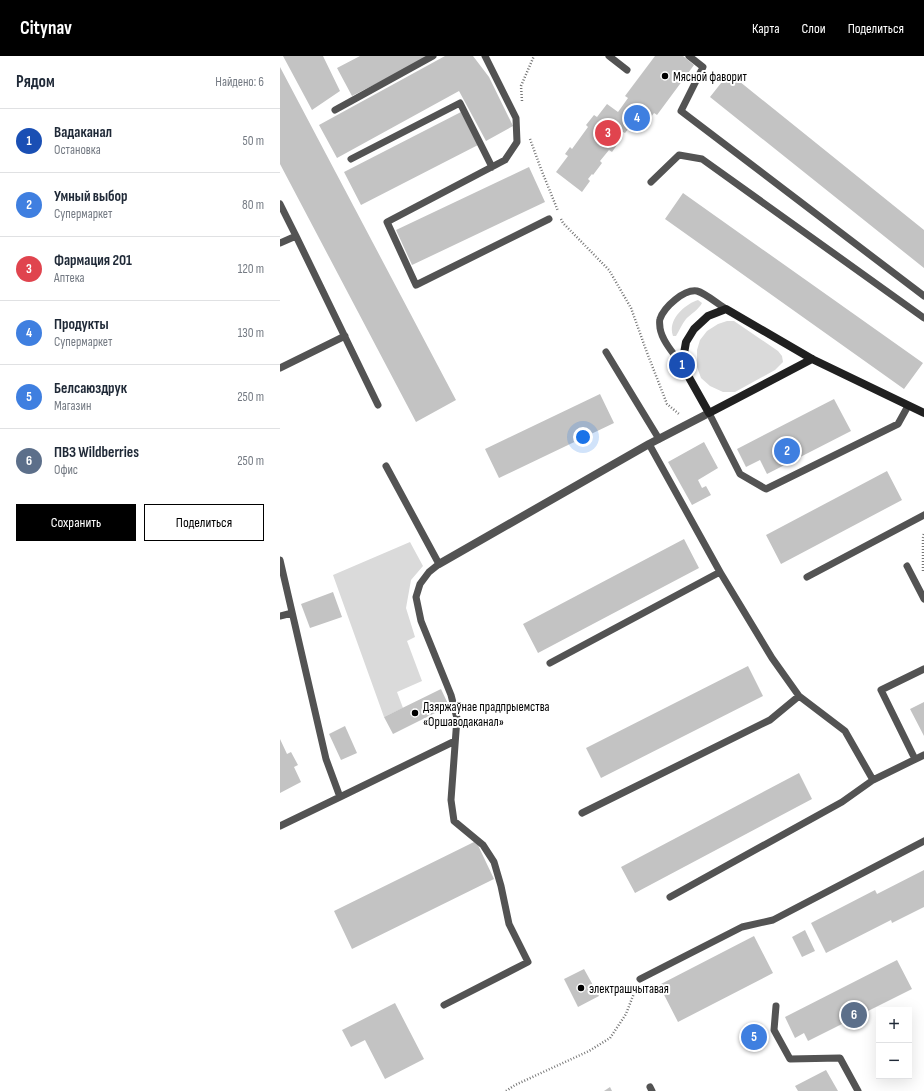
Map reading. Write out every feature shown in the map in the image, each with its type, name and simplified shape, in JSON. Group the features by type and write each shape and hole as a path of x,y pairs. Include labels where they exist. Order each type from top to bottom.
{"street":[{"path":"710,413 682,365 686,342 694,329 708,316 726,309 812,359 924,413"},
{"path":"439,564 649,444 690,424 812,359"}],"lane":[{"path":"335,110 433,56"},
{"path":"485,56 516,118 518,142 505,160 386,222 416,285 549,219"},
{"path":"609,56 627,70"},
{"path":"689,56 703,67 681,111 924,296"},
{"path":"351,159 460,103 492,167"},
{"path":"651,182 679,155 702,159 924,318"},
{"path":"280,204 378,405"},
{"path":"280,243 296,236"},
{"path":"682,365 665,341 660,329 660,319 670,304 689,291 698,291 726,309"},
{"path":"280,368 345,336"},
{"path":"606,352 659,439"},
{"path":"710,413 740,474 766,489 898,424 908,406"},
{"path":"649,444 720,572 772,658 799,696 845,731 873,780"},
{"path":"386,466 439,564 429,572 420,584 416,597 421,621 452,695 457,718 450,800 454,821 483,845 494,862 501,886 508,924 528,962 444,1005"},
{"path":"806,578 924,515"},
{"path":"280,560 326,759 340,797"},
{"path":"907,566 924,599"},
{"path":"550,664 720,572"},
{"path":"280,616 292,613"},
{"path":"915,759 881,690 924,669"},
{"path":"582,813 770,720 799,696"},
{"path":"280,826 455,741"},
{"path":"670,897 842,802 873,780 924,755"},
{"path":"640,979 742,927 773,920 924,841"},
{"path":"776,1006 774,1030 790,1059 840,1058 858,1091"}],"path":[{"path":"522,106 521,86 534,56"},
{"path":"529,134 540,169 563,223 609,270 632,308 646,350 667,404 690,424"},
{"path":"923,575 924,534"},
{"path":"506,1091 589,1051 610,1038 626,1014 640,979"}],"shaded area":[{"path":"698,300 702,303 701,305 686,319 676,336 673,336 673,324 678,314 688,305"},
{"path":"727,321 734,321 778,351 782,356 783,362 775,370 735,392 723,392 710,386 701,378 697,367 697,350 700,340 707,331 718,324"},
{"path":"410,542 423,566 411,580 406,608 415,637 407,641 422,681 397,692 403,708 384,717 333,575"}],"building":[{"path":"283,56 323,56 340,91 312,110"},
{"path":"360,56 430,56 352,96 337,68"},
{"path":"445,56 473,56 489,77 513,126 486,141 459,91 337,158 319,125"},
{"path":"655,56 683,56 694,65 657,115 654,113 648,121 651,123 644,131 633,123 625,133 623,132 619,136 622,138 612,152 609,150 600,161 602,163 588,179 590,181 582,192 556,172 568,156 565,154 570,147 572,149 588,127 586,125 594,115 597,117 607,104 618,112 628,98 625,96"},
{"path":"280,67 456,400 416,422 280,164"},
{"path":"729,73 924,230 924,268 710,97"},
{"path":"461,112 478,145 361,205 344,172"},
{"path":"529,167 545,202 412,265 396,230"},
{"path":"683,193 923,363 904,389 665,219"},
{"path":"600,394 614,423 499,478 485,449"},
{"path":"834,399 851,431 767,474 760,460 746,467 737,449"},
{"path":"704,442 718,468 698,480 702,488 706,486 711,495 692,505 668,462"},
{"path":"887,471 902,500 781,564 766,535"},
{"path":"684,539 699,568 538,653 523,624"},
{"path":"333,592 342,617 310,628 301,604"},
{"path":"748,666 763,696 601,778 586,748"},
{"name":"Дзяржаўнае прадпрыемства «Оршаводаканал»","path":"441,689 449,706 393,734 384,717"},
{"path":"924,702 924,736 910,709"},
{"path":"345,726 357,753 341,760 329,734"},
{"path":"280,739 287,754 291,752 298,765 294,767 301,782 280,793"},
{"path":"799,773 812,799 635,893 621,867"},
{"path":"476,841 494,879 352,949 334,911"},
{"path":"924,870 924,907 892,923 891,920 826,953 811,923 875,890 877,894"},
{"path":"805,930 815,951 802,957 792,937"},
{"path":"754,936 773,973 678,1022 659,985"},
{"path":"897,960 912,989 808,1041 804,1033 795,1038 785,1017"},
{"name":"электрашчытавая","path":"584,969 599,996 578,1007 564,979"},
{"path":"395,1003 424,1059 385,1079 365,1040 351,1047 342,1030"},
{"path":"755,1030 757,1039 753,1042 748,1041"},
{"path":"826,1070 838,1091 798,1091 795,1086"},
{"path":"610,1087 612,1091 604,1091"}],"place":[{"name":"Мясной фаворит","path":"665,76"},
{"name":"Продукты","path":"637,118"},
{"name":"Фармация 201","path":"608,133"},
{"name":"Вадаканал","path":"682,365"},
{"name":"Умный выбор","path":"787,451"},
{"name":"Дзяржаўнае прадпрыемства «Оршаводаканал»","path":"415,713"},
{"name":"электрашчытавая","path":"581,988"},
{"name":"ПВЗ Wildberries","path":"854,1015"},
{"name":"Белсаюздрук","path":"754,1037"}]}
